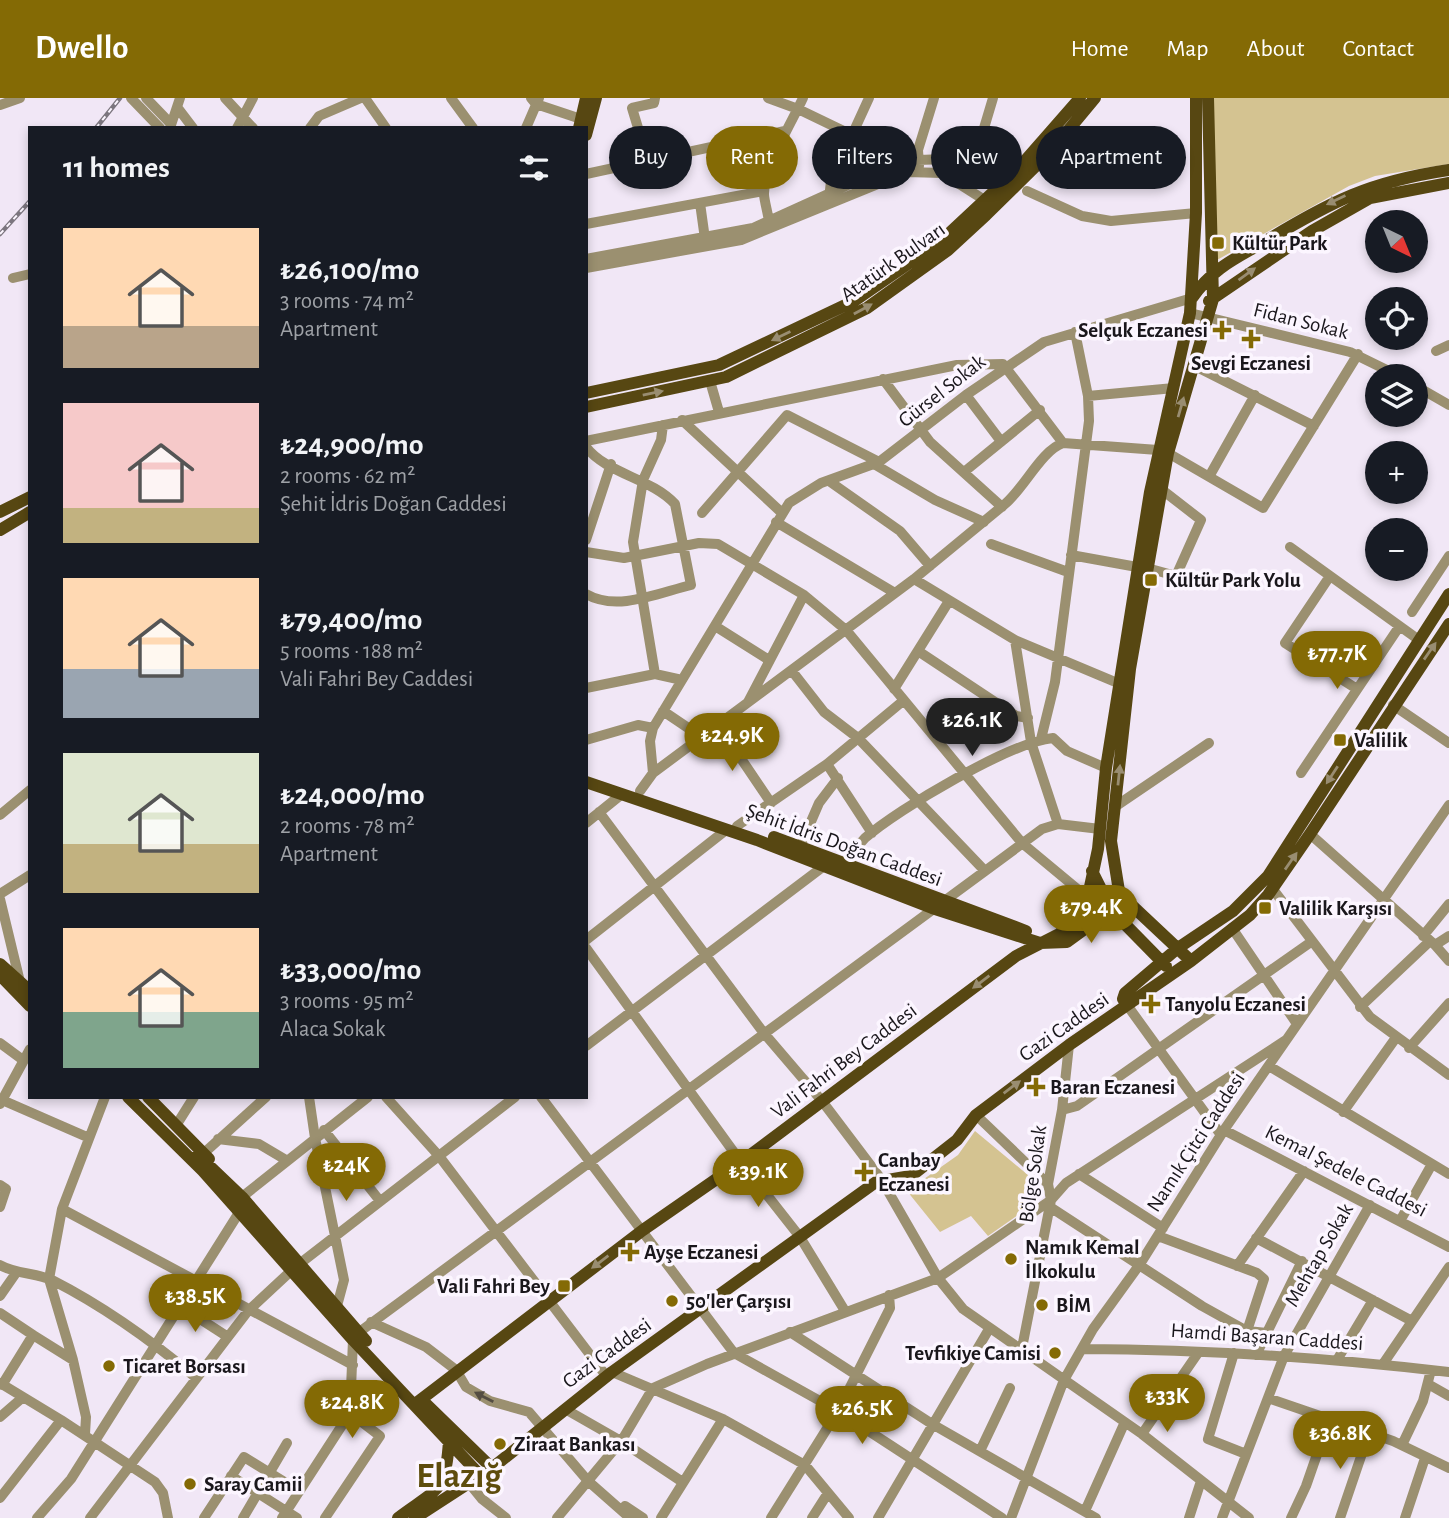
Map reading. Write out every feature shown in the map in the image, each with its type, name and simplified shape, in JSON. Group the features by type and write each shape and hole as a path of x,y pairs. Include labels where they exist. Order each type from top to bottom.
{"main road":[{"path":"580,123 586,98"},
{"path":"588,128 596,98"},
{"name":"Atatürk Bulvarı","path":"1022,164 1080,98"},
{"name":"Atatürk Bulvarı","path":"588,407 726,377 867,308 937,257 1021,182 1095,98"},
{"path":"1084,915 1100,829 1119,684 1190,313 1196,213 1196,98"},
{"path":"1192,961 1131,906 1119,891 1111,841 1142,567 1161,489 1163,451 1194,365 1213,299 1208,198 1209,98"},
{"path":"1192,298 1212,272 1349,194 1391,180 1449,170"},
{"path":"1190,313 1289,245 1370,198 1449,183"},
{"name":"Atatürk Bulvarı","path":"588,392 719,365 841,307 941,241 998,189"},
{"path":"0,510 28,497"},
{"path":"0,528 28,513"},
{"name":"Gazi Caddesi","path":"1127,1005 1123,999 1125,993 1178,948 1233,911 1268,876 1449,594"},
{"name":"Gazi Caddesi","path":"415,1518 480,1476 609,1375 881,1179 911,1176 957,1140 976,1115 1069,1045 1192,961 1250,915 1310,834 1449,624"},
{"name":"Şehit İdris Doğan Caddesi","path":"588,774 824,866 1044,941"},
{"name":"Şehit İdris Doğan Caddesi","path":"588,783 800,847 1000,932 1044,941"},
{"path":"1092,871 1115,915 1174,974"},
{"name":"Vali Fahri Bey Caddesi","path":"418,1402 456,1370 643,1230 741,1162 1016,956 1044,941 1119,891"},
{"path":"1044,941 1067,942 1100,918 1115,915 1131,906"},
{"path":"1000,932 1016,956"},
{"path":"0,964 25,987"},
{"path":"0,975 28,1004"},
{"path":"120,1099 200,1176 212,1182"},
{"path":"130,1099 212,1182 241,1204"},
{"path":"140,1099 214,1168"},
{"path":"150,1099 204,1153 241,1204 356,1336 418,1402 480,1476"},
{"path":"418,1402 480,1476"},
{"path":"398,1518 442,1485 447,1469 449,1440"}],"street":[{"path":"131,98 165,124"},
{"path":"146,98 165,124"},
{"path":"225,98 239,123"},
{"path":"239,123 253,98"},
{"path":"312,126 319,116 363,98 384,126"},
{"path":"451,98 472,126"},
{"path":"638,126 632,107 654,103 655,98"},
{"path":"856,126 869,98"},
{"path":"919,165 918,150 934,98"},
{"path":"984,126 993,98"},
{"path":"0,105 15,99"},
{"path":"776,99 800,103 837,126"},
{"path":"527,126 535,100 580,123"},
{"path":"165,124 179,103 192,126"},
{"path":"788,126 800,103"},
{"path":"588,268 741,240 829,199 881,170 931,162"},
{"path":"919,165 953,177 986,201"},
{"path":"588,174 609,169"},
{"path":"829,199 830,189"},
{"path":"588,224 764,191 769,222"},
{"path":"1027,191 1082,216 1111,221 1196,213"},
{"path":"588,259 705,239 769,222 829,199"},
{"path":"700,203 705,239"},
{"path":"13,278 28,274"},
{"name":"Gürsel Sokak","path":"653,729 789,503 829,481 877,463 966,395 1044,342 1192,298"},
{"name":"Fidan Sokak","path":"1190,313 1358,354 1377,364"},
{"path":"1036,741 1057,660 1086,445 1088,396 1075,332"},
{"path":"1436,351 1449,345"},
{"path":"640,792 653,773 914,579 1002,507 1017,494 1051,447 1063,443 1163,451 1210,475 1263,508 1358,354"},
{"path":"588,444 719,412 957,365 1007,366 1063,443"},
{"path":"1194,365 1314,426"},
{"path":"883,379 930,442 1002,507"},
{"path":"710,381 719,412"},
{"path":"1088,396 1174,388"},
{"path":"1428,393 1449,405"},
{"path":"1210,475 1255,394"},
{"path":"966,395 1000,440"},
{"path":"781,400 787,415 877,463 934,500 984,522"},
{"path":"964,472 1040,410"},
{"path":"702,513 787,415"},
{"path":"682,420 779,517 895,593"},
{"path":"655,674 634,557 635,519 643,481 661,440 663,425"},
{"path":"588,446 611,464 643,481 675,504 691,585 607,603 588,595"},
{"path":"588,528 591,509 611,464"},
{"path":"829,481 900,531 930,566"},
{"path":"1071,555 1142,567 1176,576 1201,520 1161,489"},
{"path":"588,552 612,558 634,557 684,545 718,544 804,595 846,630 1022,843 1087,897"},
{"path":"991,544 1068,572"},
{"path":"1290,547 1419,640"},
{"path":"1412,612 1449,556"},
{"path":"1330,576 1285,643 1357,690"},
{"path":"914,579 1015,640 1119,684"},
{"path":"747,704 804,595"},
{"path":"894,689 949,601"},
{"path":"715,626 769,660"},
{"path":"1301,773 1399,627"},
{"path":"1015,640 1028,718 1058,824"},
{"path":"918,651 1016,716 1028,718"},
{"path":"792,671 824,712 858,738 985,871"},
{"path":"588,688 655,674 682,680"},
{"path":"588,938 731,828 827,764 903,701"},
{"path":"1393,705 1449,743"},
{"path":"663,711 703,738"},
{"path":"588,739 634,726 653,729 650,741 653,773"},
{"path":"719,726 771,803"},
{"path":"847,865 859,845 872,833 919,802 999,755 1036,741 1053,738 1067,751 1107,768"},
{"path":"1116,806 1209,743"},
{"path":"827,764 872,833"},
{"path":"800,847 819,803 838,778"},
{"path":"0,815 28,792"},
{"path":"588,820 622,794"},
{"name":"Namık Çitci Caddesi","path":"1011,1518 1029,1477 1064,1380 1082,1349 1161,1232 1223,1133 1449,805"},
{"path":"599,812 763,1032 822,1101 881,1179 938,1278 963,1308 989,1329 1022,1348 1124,1424 1142,1434 1249,1518"},
{"path":"284,1515 350,1413 356,1336 371,1322 497,1233 763,1032 1042,829 1058,824 1100,829"},
{"path":"1310,834 1449,961"},
{"path":"588,1045 824,866"},
{"path":"0,894 28,876"},
{"path":"1272,888 1360,1007 1395,1039 1449,1075"},
{"path":"0,899 25,987"},
{"path":"1360,1007 1397,968 1430,941 1449,904"},
{"path":"1232,928 1297,1024"},
{"path":"1430,941 1449,936"},
{"path":"1062,1110 1077,1106 1162,1049 1311,942"},
{"path":"588,951 741,1162 800,1237 845,1311"},
{"path":"1409,1048 1449,1003"},
{"path":"1127,1005 1223,1133"},
{"path":"1343,1112 1395,1039"},
{"path":"557,1518 621,1441 653,1388 734,1353 938,1278 1050,1207 1079,1174 1286,1040"},
{"path":"0,1043 27,1055 1,1101 87,1137"},
{"name":"Bölge Sokak","path":"1022,1348 1050,1207 1048,1184 1062,1110 1069,1045"},
{"path":"1269,1066 1449,1174"},
{"path":"85,1434 86,1417 73,1360 49,1279 62,1209 87,1137 104,1099"},
{"path":"177,1124 193,1099"},
{"path":"204,1153 264,1099"},
{"path":"309,1099 344,1279 334,1309"},
{"path":"37,1518 71,1479 96,1441 196,1282 241,1204 286,1160 365,1099"},
{"path":"388,1099 439,1156 609,1375 653,1388 723,1419 805,1465 849,1518"},
{"path":"90,1518 248,1311 295,1267 512,1099"},
{"path":"543,1099 592,1161 734,1353 838,1412 1002,1518"},
{"path":"976,1115 1048,1184"},
{"path":"324,1130 380,1201"},
{"name":"Kemal Şedele Caddesi","path":"1223,1133 1304,1171 1449,1247"},
{"path":"218,1139 259,1144 286,1160"},
{"path":"1400,1221 1432,1164"},
{"path":"1237,1266 1304,1171"},
{"path":"1079,1174 1161,1232 1264,1279 1247,1331"},
{"path":"0,1185 6,1189 0,1207"},
{"name":"Mehtap Sokak","path":"1222,1518 1283,1356 1370,1205"},
{"path":"1050,1207 1247,1331 1267,1333"},
{"path":"62,1209 353,1365"},
{"path":"1256,1238 1412,1321"},
{"path":"1256,1355 1302,1261"},
{"path":"0,1265 16,1273 49,1279 155,1344 195,1377"},
{"path":"1383,1364 1448,1270"},
{"path":"0,1296 16,1273"},
{"path":"771,1518 838,1412 890,1308 889,1295"},
{"path":"1337,1360 1373,1300"},
{"path":"180,1306 228,1337"},
{"path":"0,1313 73,1360"},
{"path":"371,1322 426,1347 456,1370 466,1387 490,1401 529,1412 588,1481 630,1518"},
{"path":"878,1518 989,1329"},
{"path":"790,1332 932,1424 1029,1477 1096,1518"},
{"path":"33,1335 1,1384 96,1441 158,1484 168,1518"},
{"name":"Hamdi Başaran Caddesi","path":"1082,1349 1171,1349 1448,1370"},
{"path":"1142,1434 1198,1353"},
{"path":"1234,1353 1208,1439 1246,1454"},
{"path":"1402,1445 1428,1384 1431,1370"},
{"path":"1428,1384 1449,1396"},
{"path":"980,1451 1010,1388"},
{"path":"0,1417 22,1398"},
{"path":"1268,1398 1402,1445 1449,1468"},
{"path":"565,1409 621,1441 681,1482"},
{"path":"326,1518 380,1436 350,1413"},
{"path":"661,1518 681,1482 723,1419"},
{"path":"0,1498 61,1420"},
{"path":"1291,1518 1329,1420"},
{"path":"1085,1511 1124,1424"},
{"path":"1340,1518 1368,1433"},
{"path":"243,1518 287,1443"},
{"path":"210,1516 244,1457 299,1491"},
{"path":"1405,1518 1425,1458"},
{"path":"231,1476 258,1493 284,1515 297,1518"},
{"path":"480,1476 482,1499 506,1518"},
{"path":"588,1481 643,1518"},
{"path":"1189,1518 1201,1481"},
{"path":"812,1518 828,1493"},
{"path":"159,1518 165,1505"}],"shaded area":[{"path":"1211,98 1449,98 1449,164 1375,176 1349,186 1217,260"},
{"path":"975,1131 1040,1185 1018,1215 988,1236 971,1216 940,1232 907,1191 958,1155"}],"railway":[{"path":"98,126 120,98"},
{"path":"0,234 28,203"}],"place":[{"name":"Kültür Park","path":"1218,243"},
{"name":"Selçuk Eczanesi","path":"1222,330"},
{"name":"Sevgi Eczanesi","path":"1251,339"},
{"name":"Kültür Park Yolu","path":"1151,580"},
{"name":"Valilik","path":"1340,740"},
{"name":"Valilik Karşısı","path":"1265,908"},
{"name":"Tanyolu Eczanesi","path":"1151,1004"},
{"name":"Baran Eczanesi","path":"1036,1087"},
{"name":"Canbay Eczanesi","path":"864,1172"},
{"name":"Ayşe Eczanesi","path":"630,1252"},
{"name":"Namık Kemal İlkokulu","path":"1011,1259"},
{"name":"Vali Fahri Bey","path":"564,1286"},
{"name":"50'ler Çarşısı","path":"672,1301"},
{"name":"BİM","path":"1042,1305"},
{"name":"Tevfikiye Camisi","path":"1055,1353"},
{"name":"Ticaret Borsası","path":"109,1366"},
{"name":"Ziraat Bankası","path":"500,1444"},
{"name":"Saray Camii","path":"190,1484"}],"district":[{"name":"Elazığ","path":"459,1476"}]}
